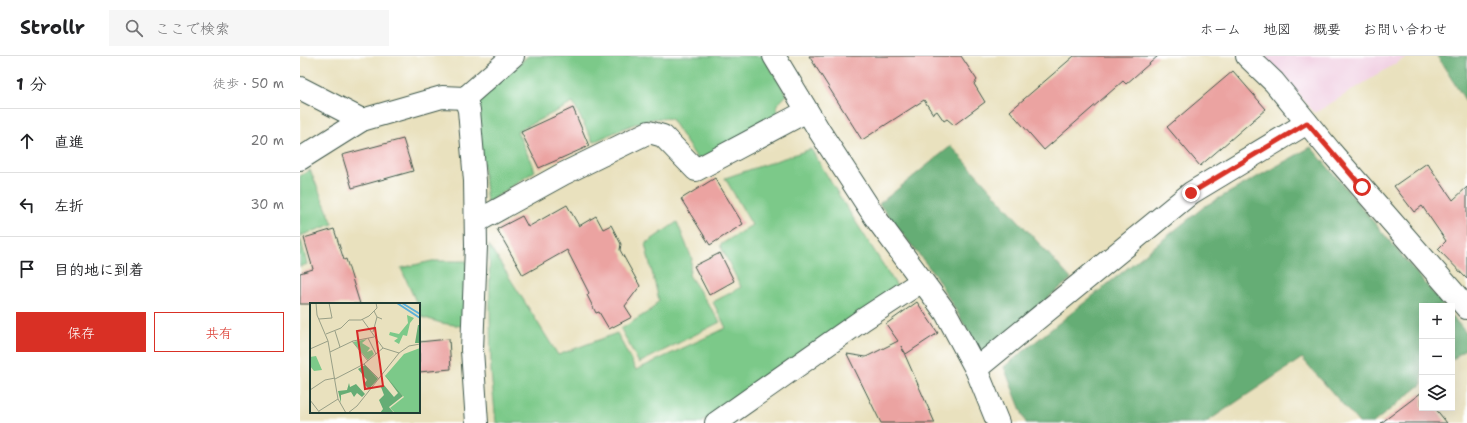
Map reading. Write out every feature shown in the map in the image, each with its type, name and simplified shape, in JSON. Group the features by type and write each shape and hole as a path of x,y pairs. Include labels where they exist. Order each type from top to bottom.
{"street":[{"path":"300,159 362,120 442,97 465,98 513,56"},
{"path":"774,56 807,111 875,217 946,313 976,370 998,423"},
{"path":"1247,56 1274,82 1307,123 1467,308"},
{"path":"300,88 362,120"},
{"path":"465,98 469,110 474,165 476,222 472,350 476,423"},
{"path":"476,222 563,174 649,132 663,136 696,170 807,111"},
{"path":"976,370 1191,193 1307,123"},
{"path":"716,423 864,319 922,281"}],"shaded area":[{"path":"1264,56 1408,56 1315,113"}],"green space":[{"path":"528,56 763,56 787,95 776,106 780,118 698,160 671,119 652,119 621,129 593,142 573,103 517,131 535,171 487,203 476,101"},
{"path":"1437,56 1467,56 1467,103"},
{"path":"951,146 1071,279 981,353 935,275 879,204"},
{"path":"1311,147 1441,303 1419,303 1419,386 1373,423 1359,423 1302,358 1205,423 1026,423 1004,367 1205,206"},
{"path":"811,149 898,288 701,423 496,423 491,372 489,245 558,355 617,333 636,370 726,328 713,302 741,287 720,245 752,225 725,178"},
{"path":"310,170 333,224 300,236 300,176"},
{"path":"677,222 692,259 689,275 720,322 639,363 621,329 651,310 659,300 645,244"},
{"path":"300,236 307,264 300,267"},
{"path":"432,261 467,261 467,327 441,323 422,317 420,312 420,303 417,303 401,268"},
{"path":"1455,320 1467,334 1467,348 1455,358"}],"building":[{"path":"809,56 961,56 977,80 974,84 985,102 954,125 947,119 944,121 937,111 933,114 924,100 862,140"},
{"path":"1074,56 1158,56 1126,84 1123,81 1044,150 1010,111"},
{"path":"1233,71 1266,109 1200,166 1167,127"},
{"path":"573,108 589,146 539,168 521,132"},
{"path":"403,139 413,171 352,188 342,155"},
{"path":"1427,163 1453,200 1467,187 1467,279 1438,249 1446,241 1422,206 1414,212 1394,186"},
{"path":"715,178 743,224 710,245 681,199"},
{"path":"567,205 579,226 596,216 603,229 611,225 621,244 620,250 640,286 625,306 632,317 609,329 599,312 596,313 587,295 589,293 567,250 523,275 497,229 522,216 528,227"},
{"path":"334,229 344,260 346,259 360,303 300,304 300,273 313,269 304,238"},
{"path":"720,253 734,281 709,295 694,266"},
{"path":"917,302 938,333 906,354 901,346 935,423 881,423 847,354 866,357 898,341 886,324"},
{"path":"449,339 451,369 420,372 420,342"},
{"path":"1419,394 1419,411 1437,411 1447,423 1381,423"}],"route":[{"path":"1191,193 1307,123 1362,187"}]}
